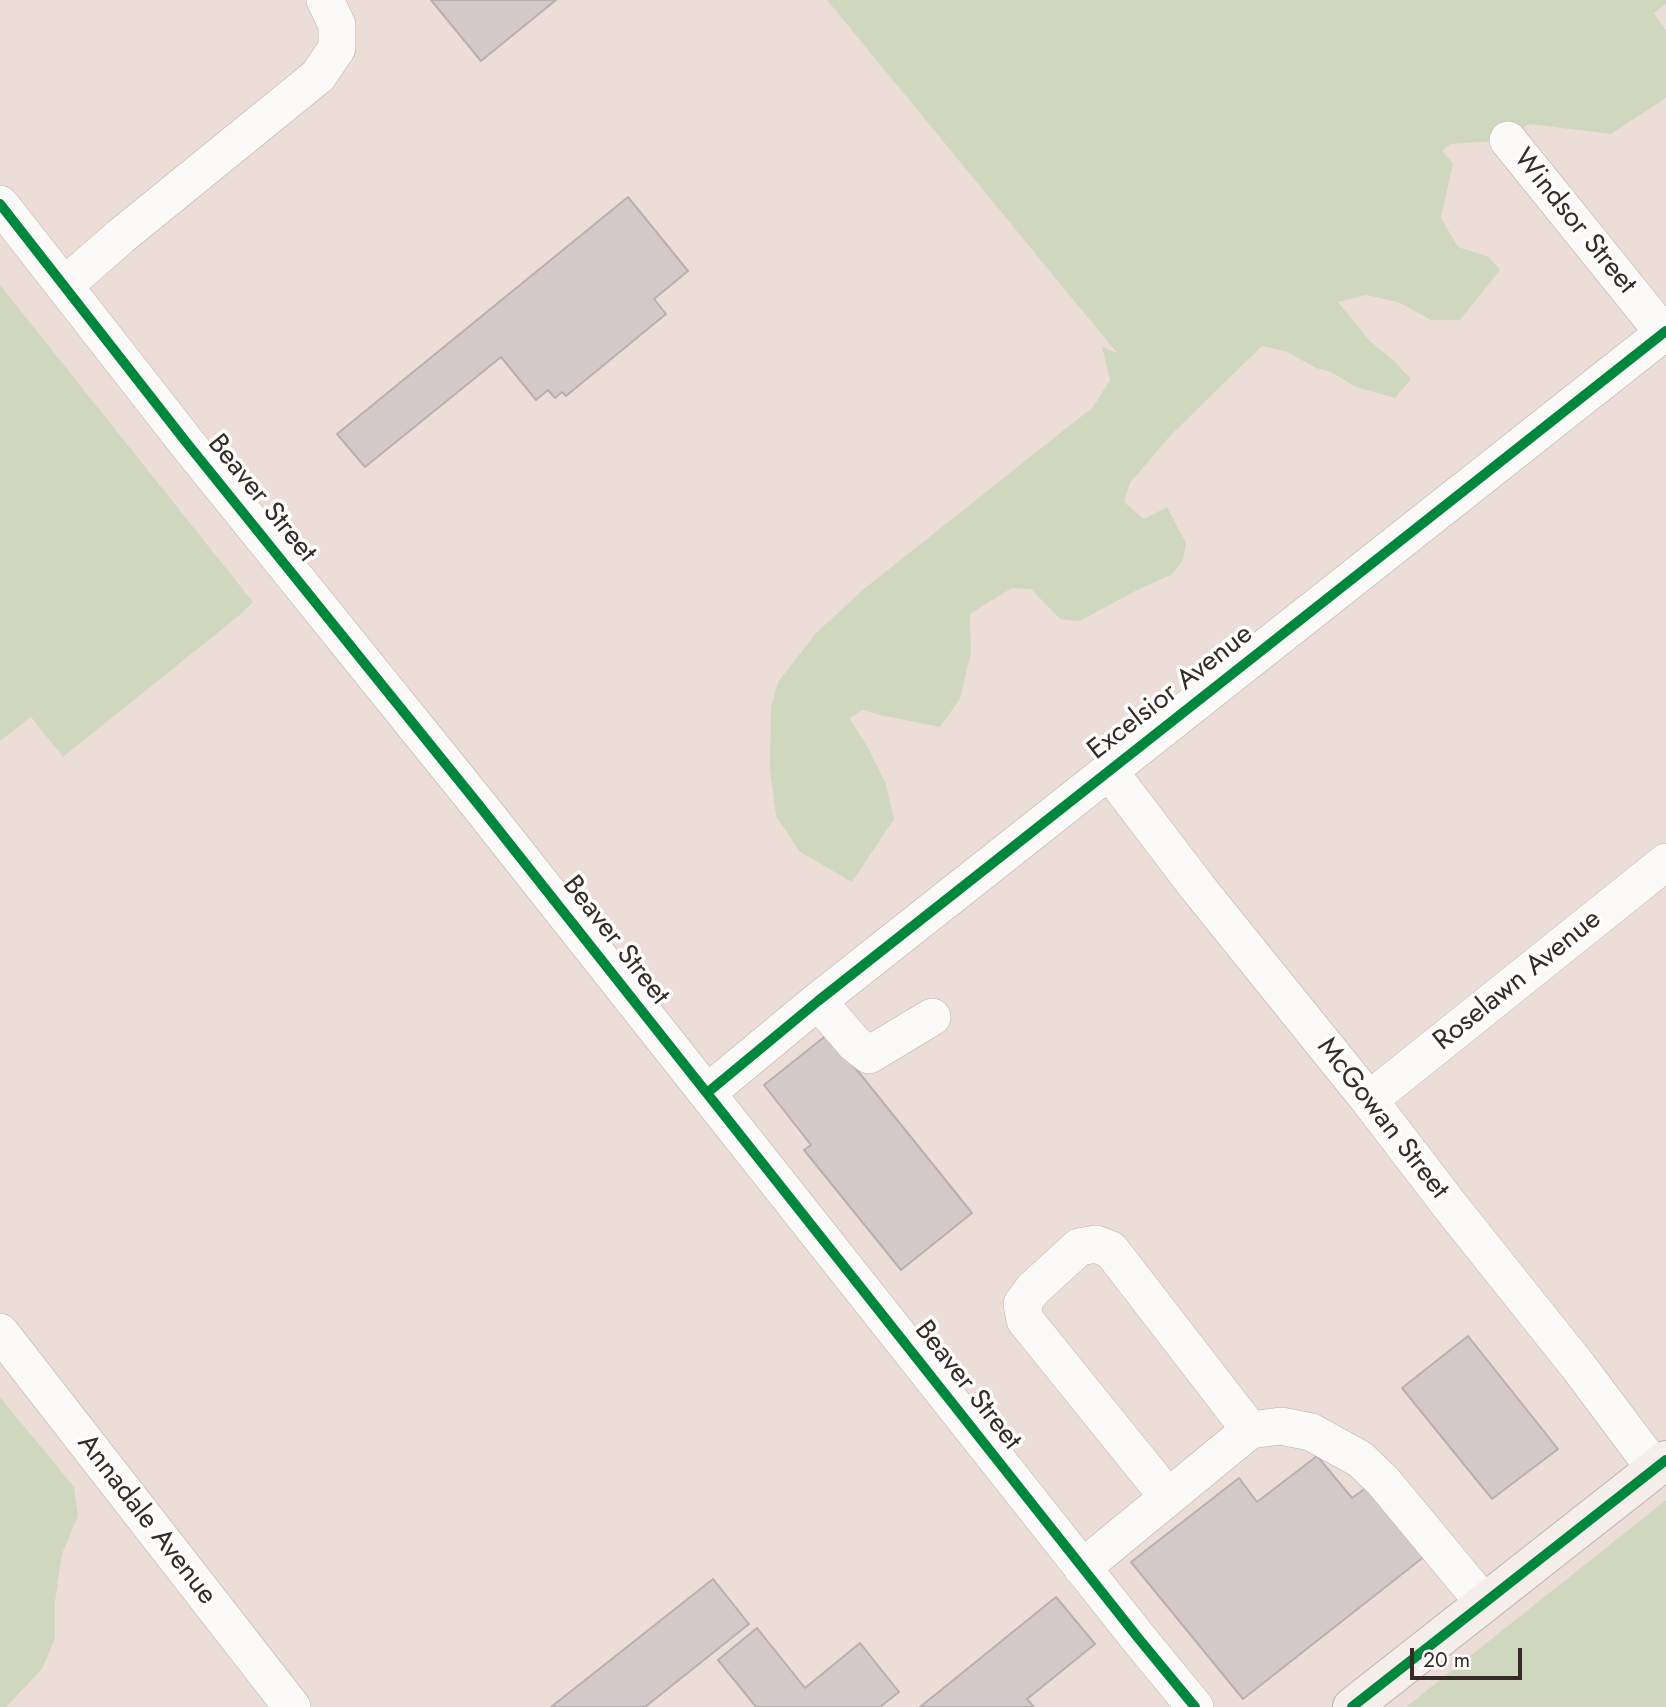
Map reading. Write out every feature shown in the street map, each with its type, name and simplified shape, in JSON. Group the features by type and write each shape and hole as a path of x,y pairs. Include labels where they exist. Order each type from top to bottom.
{"main road":[{"path":"1352,1707 1660,1464"}],"street":[{"path":"64,286 121,236 318,76 337,48 337,25 325,0"},
{"name":"Windsor Street","path":"1508,141 1665,333"},
{"name":"Beaver Street","path":"0,204 186,442 478,804 1195,1707"},
{"name":"Excelsior Avenue","path":"707,1093 818,1001 1665,333"},
{"name":"McGowan Street","path":"1109,771 1451,1207 1660,1464"},
{"name":"Roselawn Avenue","path":"1369,1100 1666,862"},
{"path":"818,1001 854,1043 869,1055 932,1017"},
{"path":"1168,1497 1025,1320 1023,1304 1033,1289 1079,1247 1096,1244 1111,1251 1250,1430"},
{"name":"Annadale Avenue","path":"0,1332 292,1707"},
{"path":"1082,1568 1250,1430 1281,1426 1311,1432 1360,1459 1383,1481 1484,1603"}],"green space":[{"path":"827,0 1666,0 1666,4 1654,13 1666,30 1666,98 1611,134 1529,124 1508,140 1451,144 1442,151 1453,163 1441,218 1458,247 1489,257 1500,270 1460,320 1431,320 1398,302 1366,295 1338,302 1369,340 1411,379 1395,398 1356,387 1287,352 1262,346 1170,436 1130,483 1124,502 1144,519 1167,507 1186,543 1183,560 1171,575 1080,621 1060,619 1031,589 1012,588 970,614 971,652 960,699 940,727 863,710 849,718 866,744 886,784 894,819 852,882 800,852 776,816 770,769 771,707 778,682 816,633 865,588 1093,407 1110,380 1102,347 1117,353"},
{"path":"0,285 253,602 63,757 31,717 0,741"},
{"path":"0,1397 74,1487 78,1516 62,1554 55,1602 55,1638 42,1669 6,1707 0,1707"},
{"path":"1666,1500 1666,1707 1406,1707"}],"building":[{"path":"431,0 556,0 481,61"},
{"path":"628,197 688,271 654,299 666,314 566,396 562,392 555,398 548,390 536,400 501,357 365,467 337,434"},
{"path":"828,1034 972,1213 901,1270 804,1150 811,1145 764,1085"},
{"path":"1468,1336 1558,1449 1492,1499 1402,1388"},
{"path":"1317,1456 1352,1498 1370,1485 1425,1556 1243,1699 1131,1562 1239,1478 1257,1502"},
{"path":"713,1579 749,1624 645,1707 551,1707"},
{"path":"1056,1597 1095,1644 1027,1699 1034,1707 920,1707"},
{"path":"757,1628 805,1688 860,1643 899,1692 880,1707 756,1707 718,1660"}],"cycle path":[{"path":"0,204 186,442 478,804 1195,1707"},
{"path":"707,1093 818,1001 1666,331"},
{"path":"1352,1707 1666,1460"}]}
